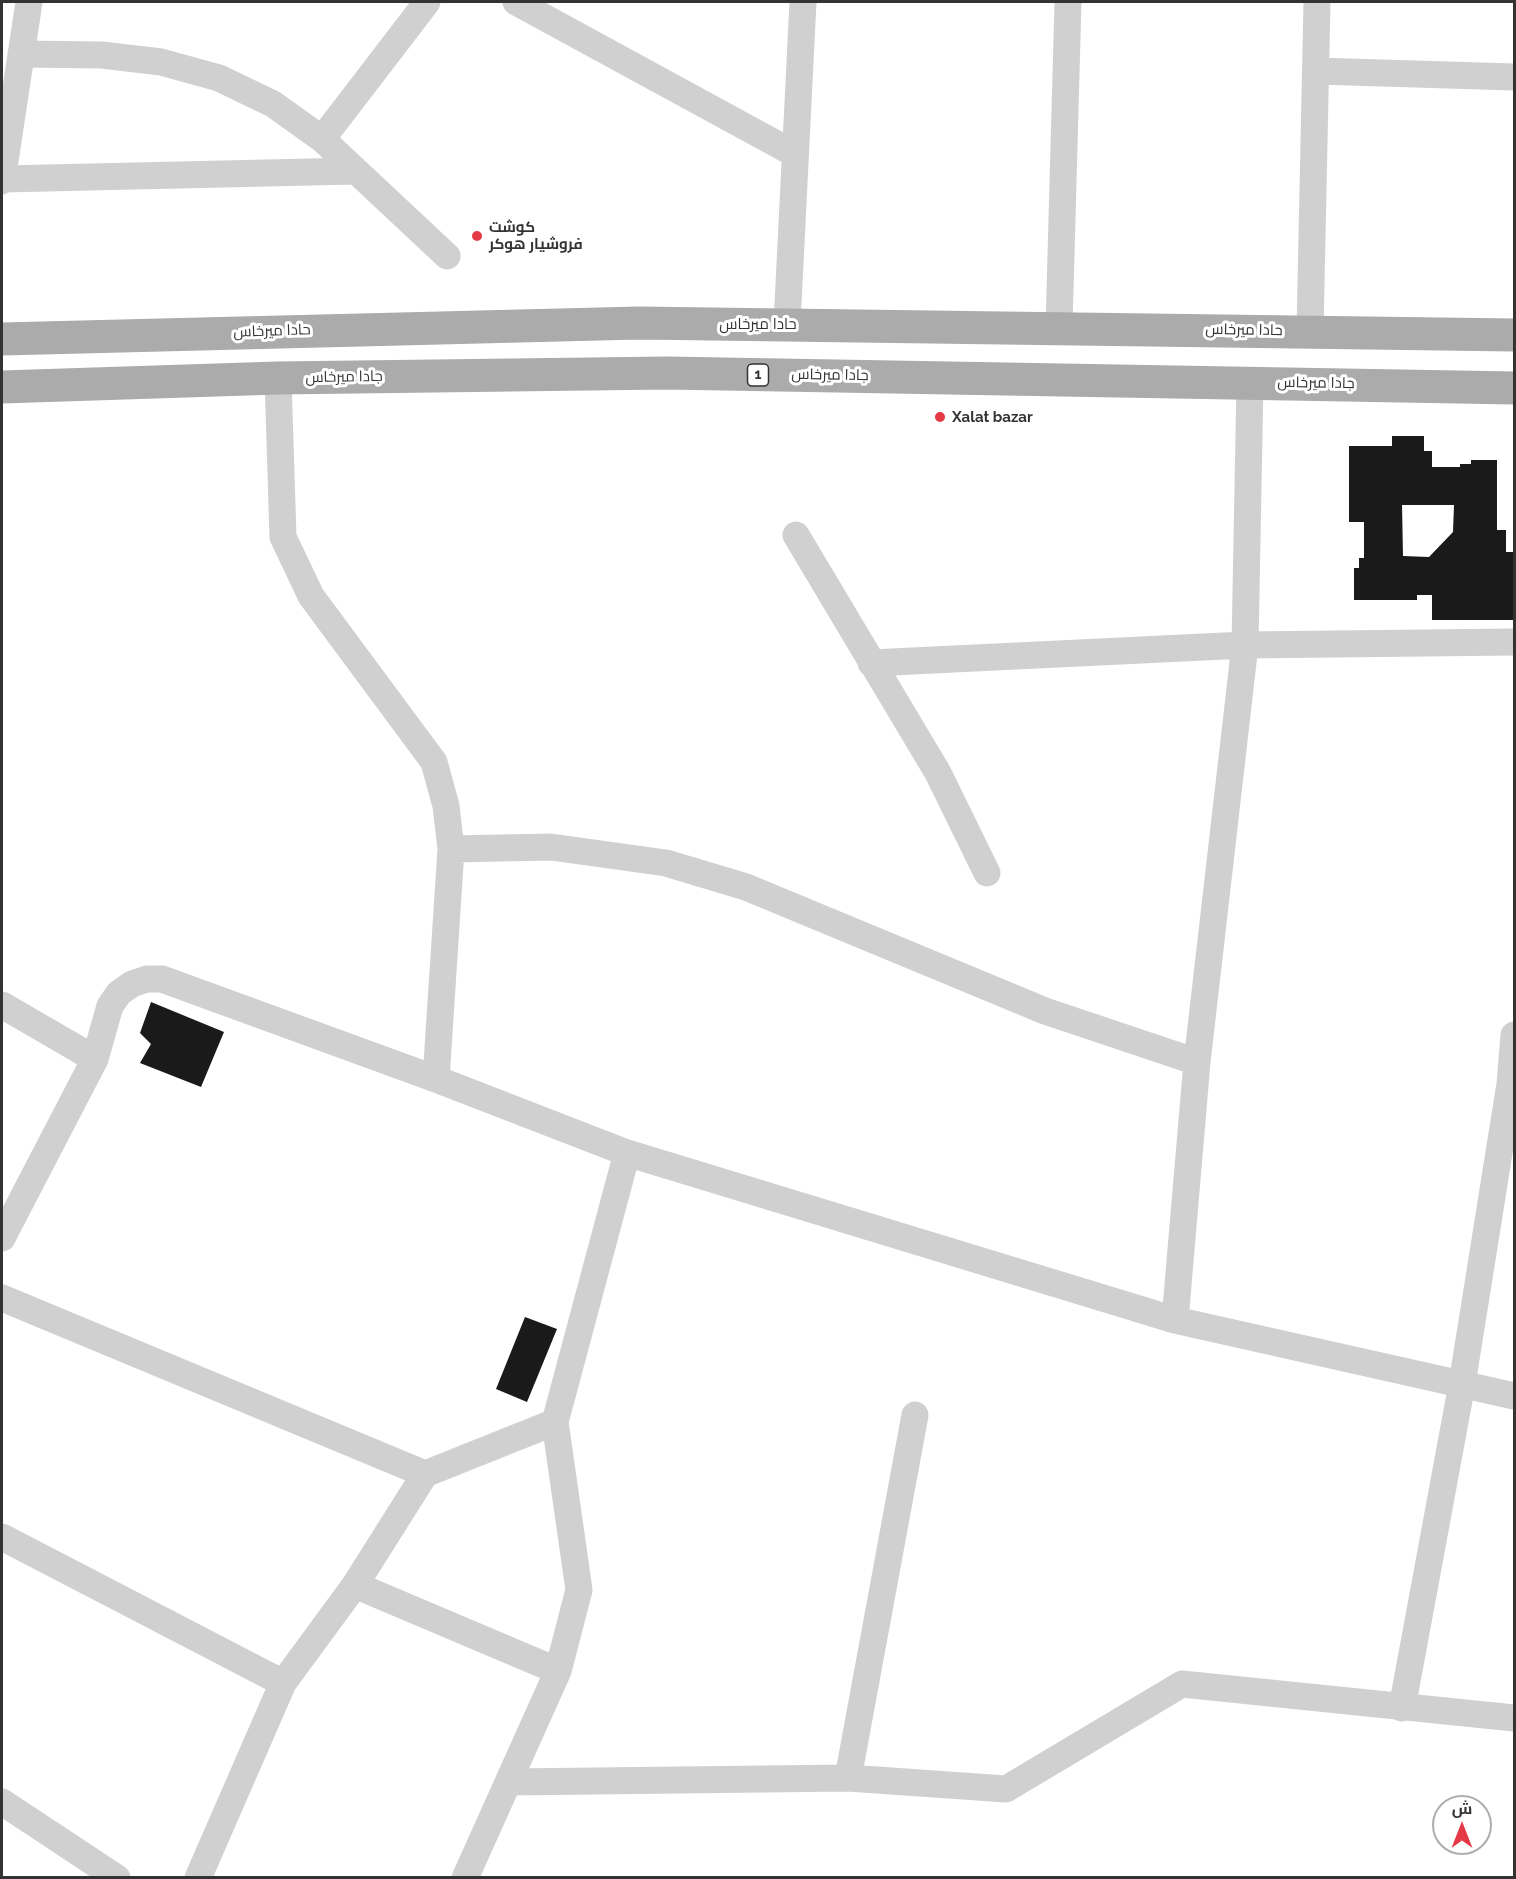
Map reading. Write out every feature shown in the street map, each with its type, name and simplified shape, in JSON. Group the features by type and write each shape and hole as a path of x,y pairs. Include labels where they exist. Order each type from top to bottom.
{"main road":[{"name":"حادا ميرخاس","path":"2,339 453,326 787,324 1515,335"},
{"name":"جادا ميرخاس","path":"2,387 278,378 667,373 1515,388"}],"street":[{"path":"29,2 14,67 2,180 355,171"},
{"path":"322,139 426,2"},
{"path":"516,2 795,154"},
{"path":"787,324 803,2"},
{"path":"1059,327 1068,2"},
{"path":"1310,331 1317,2"},
{"path":"14,67 102,55 161,62 219,78 273,104 322,139 447,256"},
{"path":"1316,71 1515,77"},
{"path":"278,378 283,537 311,596 434,762 446,807 451,849 436,1079"},
{"path":"1176,1320 1197,1062 1245,645 1250,382"},
{"path":"796,535 938,773 987,873"},
{"path":"871,663 1245,645 1515,642"},
{"path":"451,849 551,848 666,863 746,887 1046,1011 1197,1062"},
{"path":"2,1238 95,1059 110,1006 119,993 132,984 147,979 162,979 436,1079 627,1153 1176,1320 1515,1396"},
{"path":"2,1005 95,1059"},
{"path":"1402,1708 1462,1384 1512,1085 1515,1035"},
{"path":"465,1878 558,1671 579,1590 555,1422 627,1153"},
{"path":"2,1298 425,1474"},
{"path":"848,1778 915,1415"},
{"path":"198,1878 283,1683 355,1585 425,1474 555,1422"},
{"path":"2,1537 283,1683"},
{"path":"355,1585 558,1671"},
{"path":"510,1782 848,1778 1006,1789 1182,1684 1515,1718"},
{"path":"2,1802 117,1878"}],"building":[{"path":"1392,436 1424,436 1424,451 1432,451 1432,467 1460,467 1460,464 1471,464 1471,460 1497,460 1497,530 1506,530 1506,552 1514,552 1514,620 1432,620 1432,595 1417,595 1417,600 1354,600 1354,568 1359,568 1359,558 1364,558 1364,522 1349,522 1349,446 1392,446","holes":["1402,505 1454,505 1453,532 1429,557 1403,556"]},
{"path":"151,1002 224,1032 201,1087 140,1063 151,1044 140,1033"},
{"path":"525,1317 557,1329 527,1402 496,1389"}],"place":[{"name":"كوشت فروشيار هوكر","path":"477,236"},
{"name":"Xalat bazar","path":"940,417"}]}
